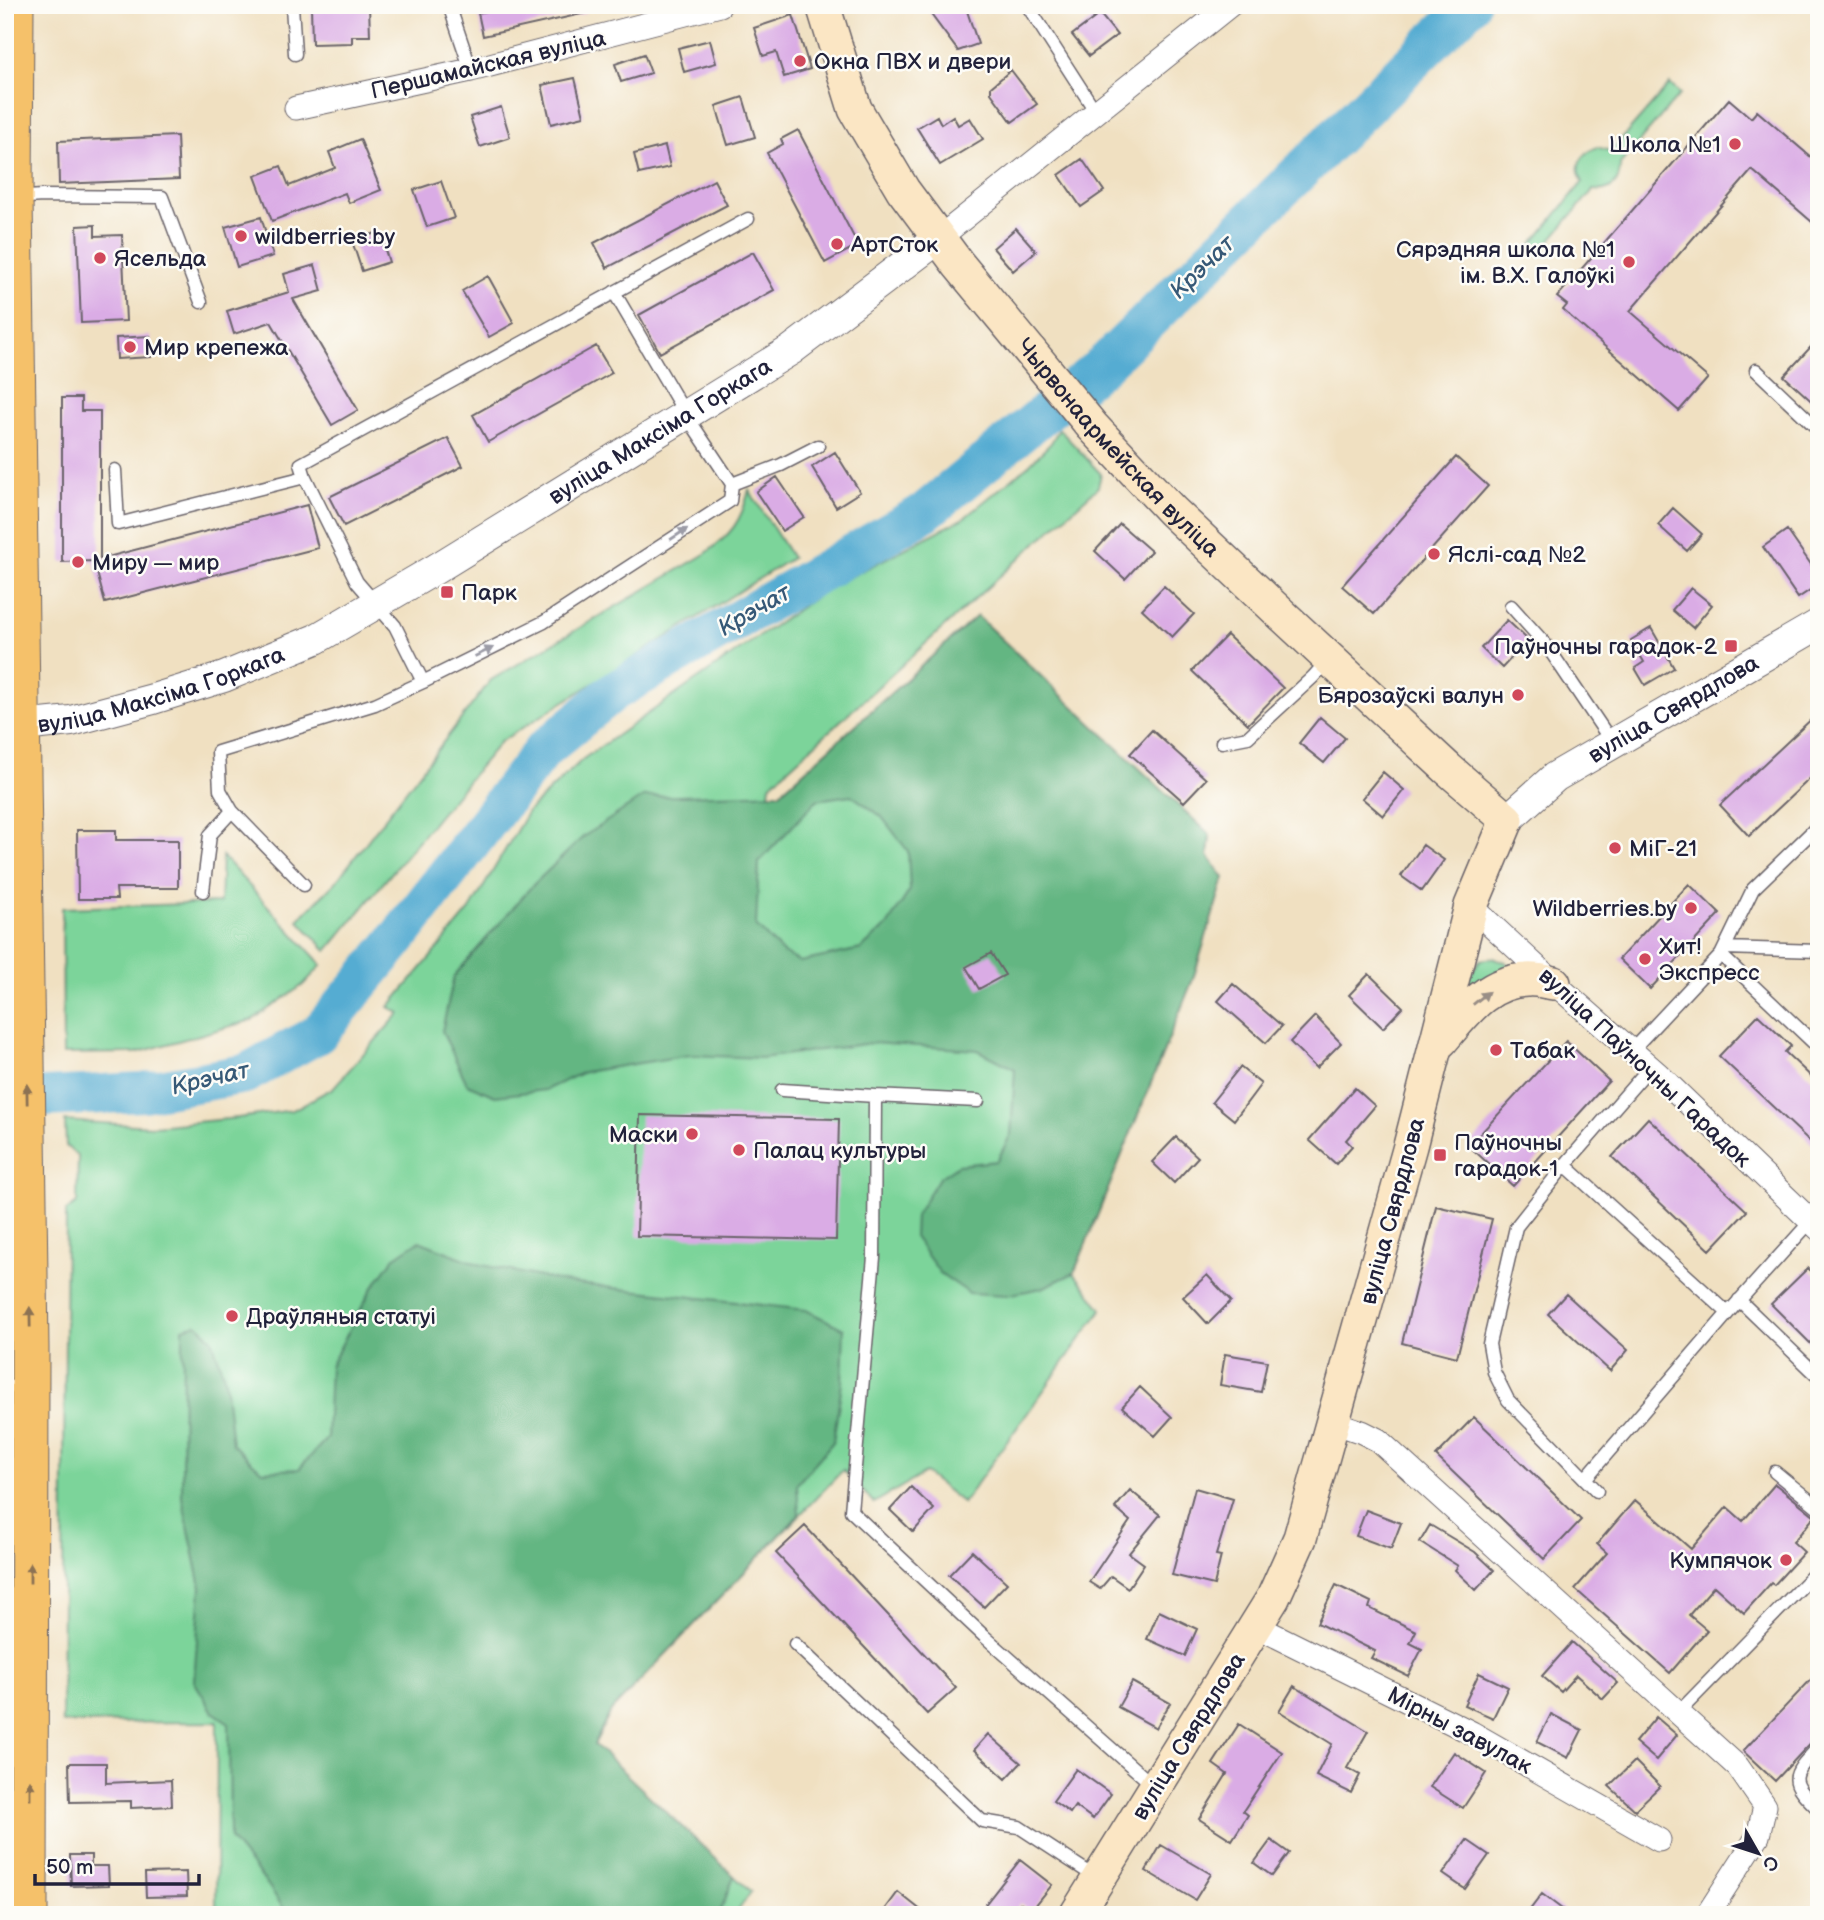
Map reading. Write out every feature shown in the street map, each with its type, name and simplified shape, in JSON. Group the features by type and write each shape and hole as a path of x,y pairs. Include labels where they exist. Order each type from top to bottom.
{"main road":[{"path":"15,5 10,198 14,726 27,1046 28,1141 18,1386 18,1858 29,1915"},
{"name":"Чырвонаармейская вуліца","path":"823,5 855,109 903,190 1092,426 1168,506 1329,659 1447,769 1507,820"},
{"name":"вуліца Свярдлова","path":"1076,1915 1273,1598 1300,1538 1410,1146 1471,906 1507,820"},
{"path":"1435,1048 1473,1004 1497,985 1527,979 1554,983"}],"street":[{"name":"Першамайская вуліца","path":"296,108 471,70 680,11 720,5"},
{"name":"вуліца Максіма Горкага","path":"14,726 72,721 224,677 316,639 376,605 791,350 939,238 1230,5"},
{"name":"вуліца Свярдлова","path":"1507,820 1555,778 1819,624"},
{"name":"вуліца Паўночны Гарадок","path":"1471,906 1650,1067 1815,1225"},
{"path":"1333,1422 1378,1440 1738,1767 1765,1806 1758,1836 1707,1915"},
{"name":"Мірны завулак","path":"1256,1626 1472,1733 1659,1840"}],"lane":[{"path":"292,5 295,54"},
{"path":"449,5 471,70"},
{"path":"1027,5 1096,112"},
{"path":"10,198 162,197 201,302"},
{"path":"423,682 395,625 357,582 301,464 748,219"},
{"path":"304,885 232,811 220,790 218,752 375,704 423,682 544,622 730,501 732,484 686,415 614,292"},
{"path":"1756,370 1819,430"},
{"path":"732,484 781,465 818,446"},
{"path":"115,470 118,524 305,477"},
{"path":"1511,606 1546,646 1613,744"},
{"path":"1222,741 1248,737 1329,659"},
{"path":"203,891 210,835 232,811"},
{"path":"1631,1051 1723,952 1753,888 1819,825"},
{"path":"1723,952 1819,951"},
{"path":"1723,952 1819,1048"},
{"path":"1597,1491 1508,1400 1494,1372 1489,1344 1516,1227 1650,1067"},
{"path":"782,1090 978,1101"},
{"path":"875,1096 874,1257 851,1511 984,1636 1156,1788"},
{"path":"1566,1165 1728,1312"},
{"path":"1585,1479 1728,1312 1815,1225"},
{"path":"1739,1300 1819,1377"},
{"path":"1775,1472 1819,1508"},
{"path":"1678,1713 1819,1569"},
{"path":"795,1644 982,1821 1019,1827 1098,1880"},
{"path":"1819,1748 1797,1769 1796,1782 1799,1791 1819,1811"}],"green space":[{"path":"1670,84 1680,94 1620,164 1619,176 1614,184 1605,190 1593,190 1538,255 1528,249 1583,182 1579,166 1583,157 1597,147 1611,151"},
{"path":"1059,429 1101,474 1098,487 770,785 769,793 780,793 977,616 1210,835 1208,856 1224,878 1193,979 1074,1273 1102,1309 963,1503 925,1473 874,1503 843,1470 611,1711 594,1745 751,1892 735,1915 216,1915 217,1722 62,1723 66,1211 77,1203 78,1156 66,1146 65,1121 154,1126 238,1118 293,1110 333,1088 400,1013 389,1007 470,910 528,811 583,759 827,589 964,518 1030,464 1051,443"},
{"path":"749,490 792,558 500,742 327,951 298,920 335,883 491,680 705,554 734,527"},
{"path":"977,616 1210,835 1208,856 1224,878 1193,979 1074,1273 1042,1288 1007,1295 969,1293 940,1273 914,1237 915,1216 939,1178 958,1165 997,1161 1011,1134 1015,1069 978,1050 872,1043 762,1058 690,1055 584,1072 545,1090 495,1096 467,1084 442,1031 454,976 531,887 583,837 643,797 780,793","holes":["851,795 881,816 908,851 910,890 887,926 861,949 800,962 783,953 756,926 759,862 817,800"]},
{"path":"222,856 322,965 303,985 252,1020 136,1053 63,1054 62,908 220,903"},
{"path":"1494,958 1504,961 1512,968 1468,992 1462,986 1480,960"},
{"path":"419,1241 478,1264 569,1283 806,1310 844,1329 842,1383 833,1442 797,1484 799,1515 611,1711 594,1744 734,1876 719,1915 288,1915 268,1885 230,1839 229,1723 213,1712 194,1681 201,1587 182,1497 183,1328 197,1324 212,1339 225,1380 232,1444 262,1471 299,1469 327,1438 330,1366 371,1290 394,1258"}],"building":[{"path":"311,5 369,5 370,36 352,36 352,43 312,44"},
{"path":"514,5 585,5 586,13 483,36 478,13"},
{"path":"924,5 965,5 978,44 958,51"},
{"path":"1100,14 1117,35 1089,56 1072,35"},
{"path":"793,15 810,69 784,77 776,52 763,56 754,28"},
{"path":"710,40 716,63 684,72 678,48"},
{"path":"644,54 651,73 621,82 615,64"},
{"path":"1011,70 1037,104 1012,122 991,93 991,87"},
{"path":"575,78 584,116 551,124 542,85"},
{"path":"743,97 755,137 728,145 716,106"},
{"name":"Сярэдняя школа №1 ім. В.Х. Галоўкі","path":"1729,99 1751,118 1757,111 1819,164 1819,228 1752,170 1630,311 1708,378 1679,411 1563,310 1567,305 1557,297"},
{"path":"501,107 510,137 480,147 470,117"},
{"path":"937,116 941,124 953,116 958,125 970,118 983,139 940,165 917,128"},
{"path":"798,130 858,245 825,263 767,153 783,144 781,139"},
{"path":"177,136 179,179 59,184 58,141"},
{"path":"360,139 381,190 349,203 345,193 272,221 255,176 281,166 289,186 335,168 329,152"},
{"path":"665,146 670,167 639,174 634,154"},
{"path":"1082,159 1104,191 1081,207 1059,175"},
{"path":"714,180 727,205 607,268 594,243"},
{"path":"441,181 454,218 427,227 414,190"},
{"path":"261,217 273,256 237,267 225,227"},
{"name":"Ясельда","path":"95,225 95,236 122,235 126,321 81,323 77,226"},
{"path":"1016,228 1036,251 1013,271 993,248"},
{"path":"379,232 389,262 362,271 352,241"},
{"path":"753,252 774,290 660,353 639,315"},
{"path":"315,265 322,291 293,299 358,410 332,425 271,322 234,334 227,311 289,292 284,274"},
{"path":"488,276 514,323 489,337 462,291"},
{"path":"150,336 151,357 117,359 116,338"},
{"path":"1819,338 1819,408 1784,376"},
{"path":"596,346 612,373 488,442 473,415"},
{"path":"62,398 81,398 81,411 100,411 100,559 307,505 318,548 105,603 94,561 62,562"},
{"path":"448,438 463,466 344,526 329,497"},
{"path":"835,452 860,492 836,507 812,467"},
{"path":"1456,457 1488,486 1374,614 1342,586"},
{"path":"777,477 804,517 782,531 756,492"},
{"path":"1673,508 1702,534 1687,551 1658,525"},
{"path":"1120,524 1151,551 1125,579 1095,551"},
{"path":"1787,530 1819,576 1819,584 1798,598 1763,547"},
{"path":"1164,586 1194,614 1172,637 1142,609"},
{"path":"1691,588 1712,605 1693,628 1672,610"},
{"path":"1507,620 1528,640 1502,668 1481,648"},
{"path":"1651,628 1674,668 1645,685 1635,668 1644,662 1631,640"},
{"path":"1227,635 1283,688 1248,724 1192,671"},
{"path":"1819,712 1819,770 1749,836 1720,805"},
{"path":"1320,717 1345,738 1324,763 1299,743"},
{"path":"1152,730 1206,779 1184,802 1130,754"},
{"path":"1383,772 1404,790 1383,816 1362,798"},
{"path":"77,830 116,830 116,840 178,840 178,888 116,888 117,899 78,899"},
{"path":"1423,845 1444,860 1422,891 1401,876"},
{"path":"1689,884 1720,914 1650,989 1619,959"},
{"path":"991,953 1005,975 979,989 966,967"},
{"path":"1369,974 1403,1007 1383,1028 1349,995"},
{"path":"1233,984 1282,1026 1266,1043 1218,1001"},
{"path":"1758,1015 1791,1046 1785,1052 1819,1084 1819,1150 1719,1056"},
{"path":"1315,1016 1341,1043 1316,1068 1290,1042"},
{"path":"1566,1041 1609,1081 1513,1186 1469,1146"},
{"path":"1240,1067 1261,1084 1234,1120 1212,1102"},
{"path":"1355,1088 1375,1106 1346,1140 1352,1146 1336,1164 1309,1140"},
{"name":"Палац культуры","path":"640,1115 839,1119 836,1240 637,1236"},
{"path":"1648,1118 1747,1211 1710,1250 1612,1157"},
{"path":"1176,1137 1198,1157 1174,1183 1152,1162"},
{"path":"1436,1206 1492,1219 1457,1357 1402,1343"},
{"path":"1808,1268 1819,1279 1819,1352 1771,1304"},
{"path":"1207,1275 1231,1301 1208,1324 1183,1297"},
{"path":"1566,1294 1628,1350 1610,1371 1548,1314"},
{"path":"1225,1354 1267,1361 1261,1392 1220,1385"},
{"path":"1140,1387 1172,1417 1155,1436 1122,1407"},
{"path":"1474,1417 1581,1520 1544,1559 1436,1456"},
{"path":"1775,1484 1815,1516 1793,1542 1804,1552 1744,1613 1714,1586 1689,1615 1707,1630 1670,1673 1575,1589 1607,1553 1597,1544 1635,1500 1691,1549 1727,1507 1743,1521"},
{"path":"911,1487 934,1509 913,1532 890,1510"},
{"path":"1195,1488 1233,1499 1216,1555 1221,1556 1214,1585 1172,1575"},
{"path":"1130,1490 1160,1515 1129,1553 1144,1564 1128,1588 1111,1576 1100,1589 1089,1582 1130,1521 1115,1508"},
{"path":"1366,1510 1401,1523 1391,1549 1356,1536"},
{"path":"1430,1525 1475,1552 1494,1570 1476,1590 1455,1570 1458,1566 1420,1542"},
{"path":"805,1526 956,1688 927,1714 776,1553"},
{"path":"972,1551 1007,1583 984,1607 949,1575"},
{"path":"1336,1585 1371,1602 1369,1608 1416,1631 1410,1643 1422,1649 1408,1676 1371,1658 1375,1651 1317,1623"},
{"path":"1159,1611 1197,1629 1185,1656 1147,1639"},
{"path":"1572,1642 1618,1683 1603,1699 1576,1675 1561,1692 1542,1676"},
{"path":"1819,1671 1819,1734 1775,1781 1743,1751"},
{"path":"1479,1673 1508,1687 1493,1718 1464,1705"},
{"path":"1132,1682 1170,1703 1156,1728 1118,1707"},
{"path":"1294,1686 1368,1731 1347,1768 1360,1775 1351,1793 1316,1776 1332,1744 1279,1711"},
{"path":"1551,1714 1582,1730 1568,1758 1537,1742"},
{"path":"1656,1717 1677,1735 1656,1760 1635,1742"},
{"path":"1239,1724 1282,1752 1243,1811 1248,1815 1232,1840 1199,1819 1227,1774 1213,1764"},
{"path":"988,1734 1021,1763 1006,1779 974,1750"},
{"path":"1454,1752 1486,1773 1463,1808 1430,1787"},
{"path":"1635,1761 1660,1786 1635,1810 1609,1786"},
{"path":"69,1763 106,1763 106,1783 171,1780 172,1806 131,1808 131,1801 70,1802"},
{"path":"1076,1769 1111,1794 1093,1819 1075,1806 1070,1813 1053,1801"},
{"path":"1271,1840 1289,1853 1272,1876 1254,1863"},
{"path":"1467,1840 1489,1855 1465,1889 1443,1874"},
{"path":"1161,1845 1211,1874 1195,1900 1146,1871"},
{"path":"70,1855 91,1855 91,1866 108,1866 109,1885 71,1886"},
{"path":"1020,1860 1052,1885 1031,1911 1020,1903 1010,1915 977,1915"},
{"path":"186,1872 187,1896 146,1897 145,1873"},
{"path":"898,1892 927,1915 881,1915"},
{"path":"1542,1894 1570,1915 1526,1915"}],"waterway":[{"name":"Крэчат","path":"5,1099 143,1092 245,1074 318,1034 394,943 543,750 613,692 925,512 1103,365 1470,5"}],"place":[{"name":"Окна ПВХ и двери","path":"800,61"},
{"name":"Школа №1","path":"1735,144"},
{"name":"wildberries.by","path":"241,236"},
{"name":"АртСток","path":"837,244"},
{"name":"Ясельда","path":"100,258"},
{"name":"Сярэдняя школа №1 ім. В.Х. Галоўкі","path":"1629,262"},
{"name":"Мир крепежа","path":"130,347"},
{"name":"Яслі-сад №2","path":"1434,554"},
{"name":"Миру — мир","path":"78,562"},
{"name":"Парк","path":"447,592"},
{"name":"Паўночны гарадок-2","path":"1731,646"},
{"name":"Бярозаўскі валун","path":"1518,695"},
{"name":"МіГ-21","path":"1615,848"},
{"name":"Wildberries.by","path":"1691,908"},
{"name":"Хит! Экспресс","path":"1645,959"},
{"name":"Табак","path":"1496,1050"},
{"name":"Маски","path":"692,1134"},
{"name":"Палац культуры","path":"739,1150"},
{"name":"Паўночны гарадок-1","path":"1440,1155"},
{"name":"Драўляныя статуі","path":"232,1316"},
{"name":"Кумпячок","path":"1786,1560"}]}
